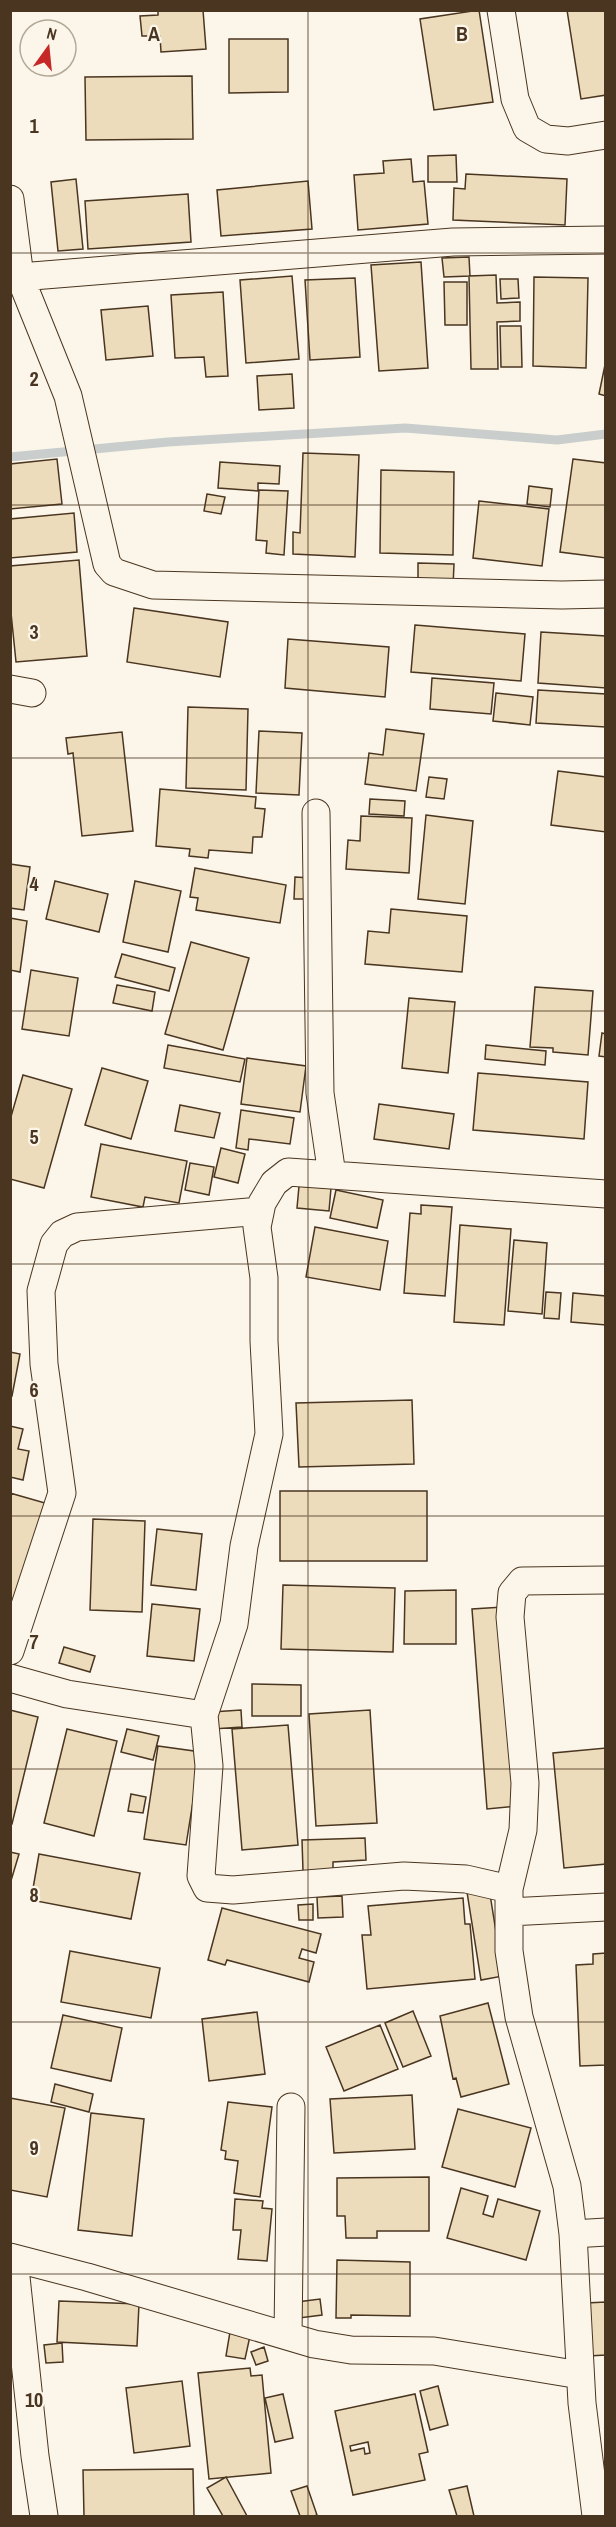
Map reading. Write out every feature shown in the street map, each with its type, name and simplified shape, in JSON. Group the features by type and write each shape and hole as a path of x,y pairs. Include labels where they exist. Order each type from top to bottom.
{"street":[{"path":"501,10 514,99 527,128 546,139 568,141 606,135"},
{"path":"10,199 20,277 68,396 107,564 114,572 153,585 562,595 606,594"},
{"path":"20,277 453,242 606,240"},
{"path":"316,813 320,1093 332,1175"},
{"path":"606,1194 288,1172 274,1183 262,1203 257,1227 264,1278 264,1341 269,1434 244,1546 234,1623 204,1715 208,1766 201,1875 207,1888 233,1890 404,1876 466,1879 509,1901 606,1907"},
{"path":"10,1651 62,1493 44,1364 41,1291 54,1244 62,1234 77,1227 260,1211"},
{"path":"596,2517 580,2375 573,2234 567,2186 519,2018 509,1951 509,1901 523,1830 525,1783 510,1617 512,1593 522,1581 606,1580"},
{"path":"10,1678 67,1694 204,1715"},
{"path":"288,2335 291,2106"},
{"path":"573,2234 606,2232"},
{"path":"44,2517 12,2258 87,2277 314,2344 351,2350 434,2351 580,2375"}],"building":[{"path":"158,10 203,10 206,49 161,52 160,36 142,36 140,16 158,15"},
{"path":"479,10 493,102 434,110 420,19"},
{"path":"567,10 606,10 606,95 581,99"},
{"path":"229,39 288,39 288,92 229,93"},
{"path":"192,76 193,139 86,140 85,77"},
{"path":"456,155 457,182 428,182 428,156"},
{"path":"411,159 413,182 424,181 428,224 358,230 354,175 384,173 383,161"},
{"path":"466,174 567,179 565,225 453,220 454,188 465,189"},
{"path":"76,179 83,249 58,251 51,182"},
{"path":"308,181 312,229 221,236 217,190"},
{"path":"188,194 191,242 88,249 85,201"},
{"path":"469,257 470,276 444,277 442,258"},
{"path":"421,262 428,368 379,371 371,265"},
{"path":"496,275 497,303 520,302 520,321 497,322 498,369 471,369 469,276"},
{"path":"292,276 299,359 246,363 240,280"},
{"path":"534,277 588,278 586,368 533,366"},
{"path":"355,278 360,357 310,360 305,280"},
{"path":"500,279 518,279 519,298 501,299"},
{"path":"444,282 467,282 467,325 445,325"},
{"path":"223,292 228,376 206,377 204,357 175,358 171,295"},
{"path":"148,306 153,356 106,360 101,310"},
{"path":"500,326 521,326 522,367 501,367"},
{"path":"606,360 606,396 599,394"},
{"path":"292,374 294,408 259,410 257,376"},
{"path":"303,453 359,455 355,557 293,554 293,532 300,533"},
{"path":"57,459 62,504 10,509 10,464"},
{"path":"573,459 606,463 606,558 560,552"},
{"path":"220,462 280,466 279,484 258,483 258,491 218,488"},
{"path":"381,470 454,472 453,555 380,553"},
{"path":"529,486 552,489 550,507 527,504"},
{"path":"259,490 288,491 284,555 266,553 267,541 256,540"},
{"path":"207,494 225,497 221,514 204,511"},
{"path":"479,501 549,509 542,566 473,558"},
{"path":"74,513 77,552 10,558 10,519"},
{"path":"79,560 87,656 16,662 10,603 10,566"},
{"path":"418,563 454,564 453,587 418,585"},
{"path":"134,608 228,622 220,677 127,662"},
{"path":"415,625 525,634 521,681 411,672"},
{"path":"541,632 606,636 606,688 538,683"},
{"path":"288,639 389,647 385,697 285,688"},
{"path":"432,678 494,683 491,714 430,709"},
{"path":"538,690 606,694 606,727 536,723"},
{"path":"496,693 533,697 530,725 493,721"},
{"path":"188,707 248,709 246,790 186,788"},
{"path":"386,729 424,734 416,791 365,784 369,753 383,755"},
{"path":"259,731 302,733 299,795 256,793"},
{"path":"122,732 133,831 82,836 73,753 68,754 66,738"},
{"path":"558,771 606,777 606,832 551,825"},
{"path":"429,777 447,779 444,799 426,797"},
{"path":"160,789 256,797 255,808 265,809 262,837 253,837 252,853 209,850 208,858 189,856 190,849 156,846"},
{"path":"370,799 405,801 404,816 369,814"},
{"path":"426,815 473,821 465,904 418,899"},
{"path":"361,816 412,818 409,873 346,869 348,840 360,841"},
{"path":"10,864 30,867 24,910 10,908"},
{"path":"195,868 286,885 280,923 196,910 198,898 190,897"},
{"path":"295,877 310,878 309,899 294,899"},
{"path":"55,881 108,894 99,932 46,919"},
{"path":"135,881 181,891 168,952 123,942"},
{"path":"391,909 467,916 462,972 365,964 368,931 389,933"},
{"path":"10,918 27,921 20,972 10,970"},
{"path":"191,942 249,958 223,1050 165,1034"},
{"path":"122,954 175,968 169,991 115,977"},
{"path":"31,970 78,978 69,1036 22,1029"},
{"path":"117,985 155,992 152,1011 113,1003"},
{"path":"535,987 593,991 588,1055 553,1052 553,1048 530,1047"},
{"path":"409,998 455,1002 448,1073 402,1068"},
{"path":"602,1033 606,1034 606,1057 599,1056"},
{"path":"168,1045 245,1059 240,1082 164,1068"},
{"path":"486,1045 546,1051 545,1065 485,1059"},
{"path":"247,1058 306,1066 300,1112 241,1104"},
{"path":"102,1068 148,1081 131,1139 85,1125"},
{"path":"478,1073 588,1082 584,1139 473,1130"},
{"path":"23,1075 72,1089 44,1188 10,1179 10,1120"},
{"path":"379,1104 454,1114 449,1149 374,1139"},
{"path":"180,1105 220,1113 214,1138 175,1131"},
{"path":"241,1110 294,1118 290,1144 249,1139 248,1150 236,1148"},
{"path":"101,1144 187,1161 179,1203 145,1197 143,1207 91,1197"},
{"path":"221,1148 245,1154 238,1183 214,1177"},
{"path":"190,1163 214,1167 209,1195 185,1190"},
{"path":"299,1186 331,1188 329,1211 297,1208"},
{"path":"336,1190 383,1200 377,1228 330,1218"},
{"path":"421,1205 452,1207 445,1296 404,1293 410,1213 421,1214"},
{"path":"460,1225 511,1229 504,1325 454,1322"},
{"path":"315,1227 388,1241 380,1290 306,1277"},
{"path":"514,1240 547,1243 542,1314 508,1311"},
{"path":"546,1292 561,1293 559,1319 544,1318"},
{"path":"573,1293 606,1296 606,1325 571,1322"},
{"path":"10,1352 20,1354 12,1396 10,1395"},
{"path":"412,1400 414,1464 299,1467 296,1403"},
{"path":"10,1426 23,1429 18,1449 29,1451 23,1480 10,1477"},
{"path":"280,1491 427,1491 427,1561 280,1561"},
{"path":"10,1493 45,1503 17,1600 10,1598"},
{"path":"93,1519 145,1521 142,1612 90,1610"},
{"path":"157,1529 202,1534 196,1590 151,1585"},
{"path":"283,1585 395,1588 393,1652 281,1649"},
{"path":"456,1590 456,1644 404,1644 405,1591"},
{"path":"152,1604 200,1609 194,1661 147,1656"},
{"path":"503,1607 518,1806 487,1809 472,1609"},
{"path":"64,1647 95,1656 90,1672 59,1663"},
{"path":"252,1684 301,1685 301,1716 252,1716"},
{"path":"10,1710 38,1717 12,1824 10,1824"},
{"path":"241,1710 242,1727 213,1729 212,1712"},
{"path":"370,1710 377,1823 316,1826 309,1714"},
{"path":"288,1725 298,1845 242,1850 232,1729"},
{"path":"67,1729 117,1741 94,1836 44,1823"},
{"path":"127,1729 159,1736 153,1760 121,1752"},
{"path":"158,1746 201,1752 186,1845 144,1839"},
{"path":"606,1748 606,1864 564,1868 553,1753"},
{"path":"131,1794 146,1797 143,1813 128,1811"},
{"path":"365,1838 366,1860 333,1862 333,1870 303,1871 302,1840"},
{"path":"10,1852 19,1854 10,1884"},
{"path":"39,1854 140,1873 131,1919 31,1900"},
{"path":"489,1888 503,1976 481,1980 467,1892"},
{"path":"342,1896 343,1917 318,1918 317,1897"},
{"path":"463,1898 465,1924 470,1924 475,1979 367,1989 362,1935 371,1935 368,1906"},
{"path":"313,1904 313,1920 299,1920 298,1905"},
{"path":"222,1908 321,1934 316,1953 302,1949 299,1958 314,1962 309,1982 227,1960 225,1965 208,1960"},
{"path":"70,1951 160,1968 151,2018 61,2002"},
{"path":"606,1953 606,2065 580,2066 576,1965 593,1964 593,1954"},
{"path":"488,2003 509,2084 461,2097 456,2078 453,2079 440,2016"},
{"path":"413,2011 431,2056 403,2067 385,2023"},
{"path":"257,2012 265,2074 209,2081 202,2019"},
{"path":"63,2015 122,2028 111,2081 51,2068"},
{"path":"380,2025 398,2069 344,2091 326,2047"},
{"path":"55,2084 93,2094 89,2112 51,2102"},
{"path":"412,2095 415,2149 334,2153 330,2099"},
{"path":"10,2098 65,2108 47,2197 10,2190"},
{"path":"228,2102 272,2107 260,2197 234,2193 238,2161 225,2159 226,2151 221,2150"},
{"path":"458,2109 531,2128 515,2187 442,2167"},
{"path":"91,2113 144,2119 132,2236 78,2230"},
{"path":"429,2177 429,2231 377,2231 377,2238 346,2238 345,2216 337,2216 337,2178"},
{"path":"461,2188 488,2196 483,2214 493,2217 498,2199 540,2211 526,2260 447,2238"},
{"path":"235,2199 263,2201 262,2208 272,2209 267,2261 238,2259 241,2230 233,2230"},
{"path":"337,2260 410,2262 410,2316 351,2315 351,2318 336,2318"},
{"path":"320,2299 322,2315 299,2318 297,2302"},
{"path":"59,2301 139,2304 137,2346 57,2342"},
{"path":"606,2302 606,2355 588,2356 586,2303"},
{"path":"230,2332 250,2336 245,2359 226,2356"},
{"path":"62,2343 63,2362 46,2363 44,2345"},
{"path":"264,2347 268,2361 256,2365 251,2352"},
{"path":"250,2368 251,2376 262,2375 271,2473 209,2479 198,2373"},
{"path":"182,2381 190,2446 134,2453 126,2388"},
{"path":"438,2386 448,2425 430,2430 420,2391"},
{"path":"283,2394 293,2438 275,2442 265,2398"},
{"path":"415,2394 428,2452 419,2454 425,2480 353,2495 335,2411","holes":["368,2442 370,2453 365,2454 364,2448 351,2451 350,2446"]},
{"path":"193,2469 194,2516 84,2516 83,2470"},
{"path":"226,2477 247,2516 223,2516 207,2488"},
{"path":"307,2486 317,2515 300,2516 291,2491"},
{"path":"467,2486 474,2516 457,2516 449,2490"}],"waterway":[{"path":"10,457 168,442 405,428 557,440 606,434"}]}
